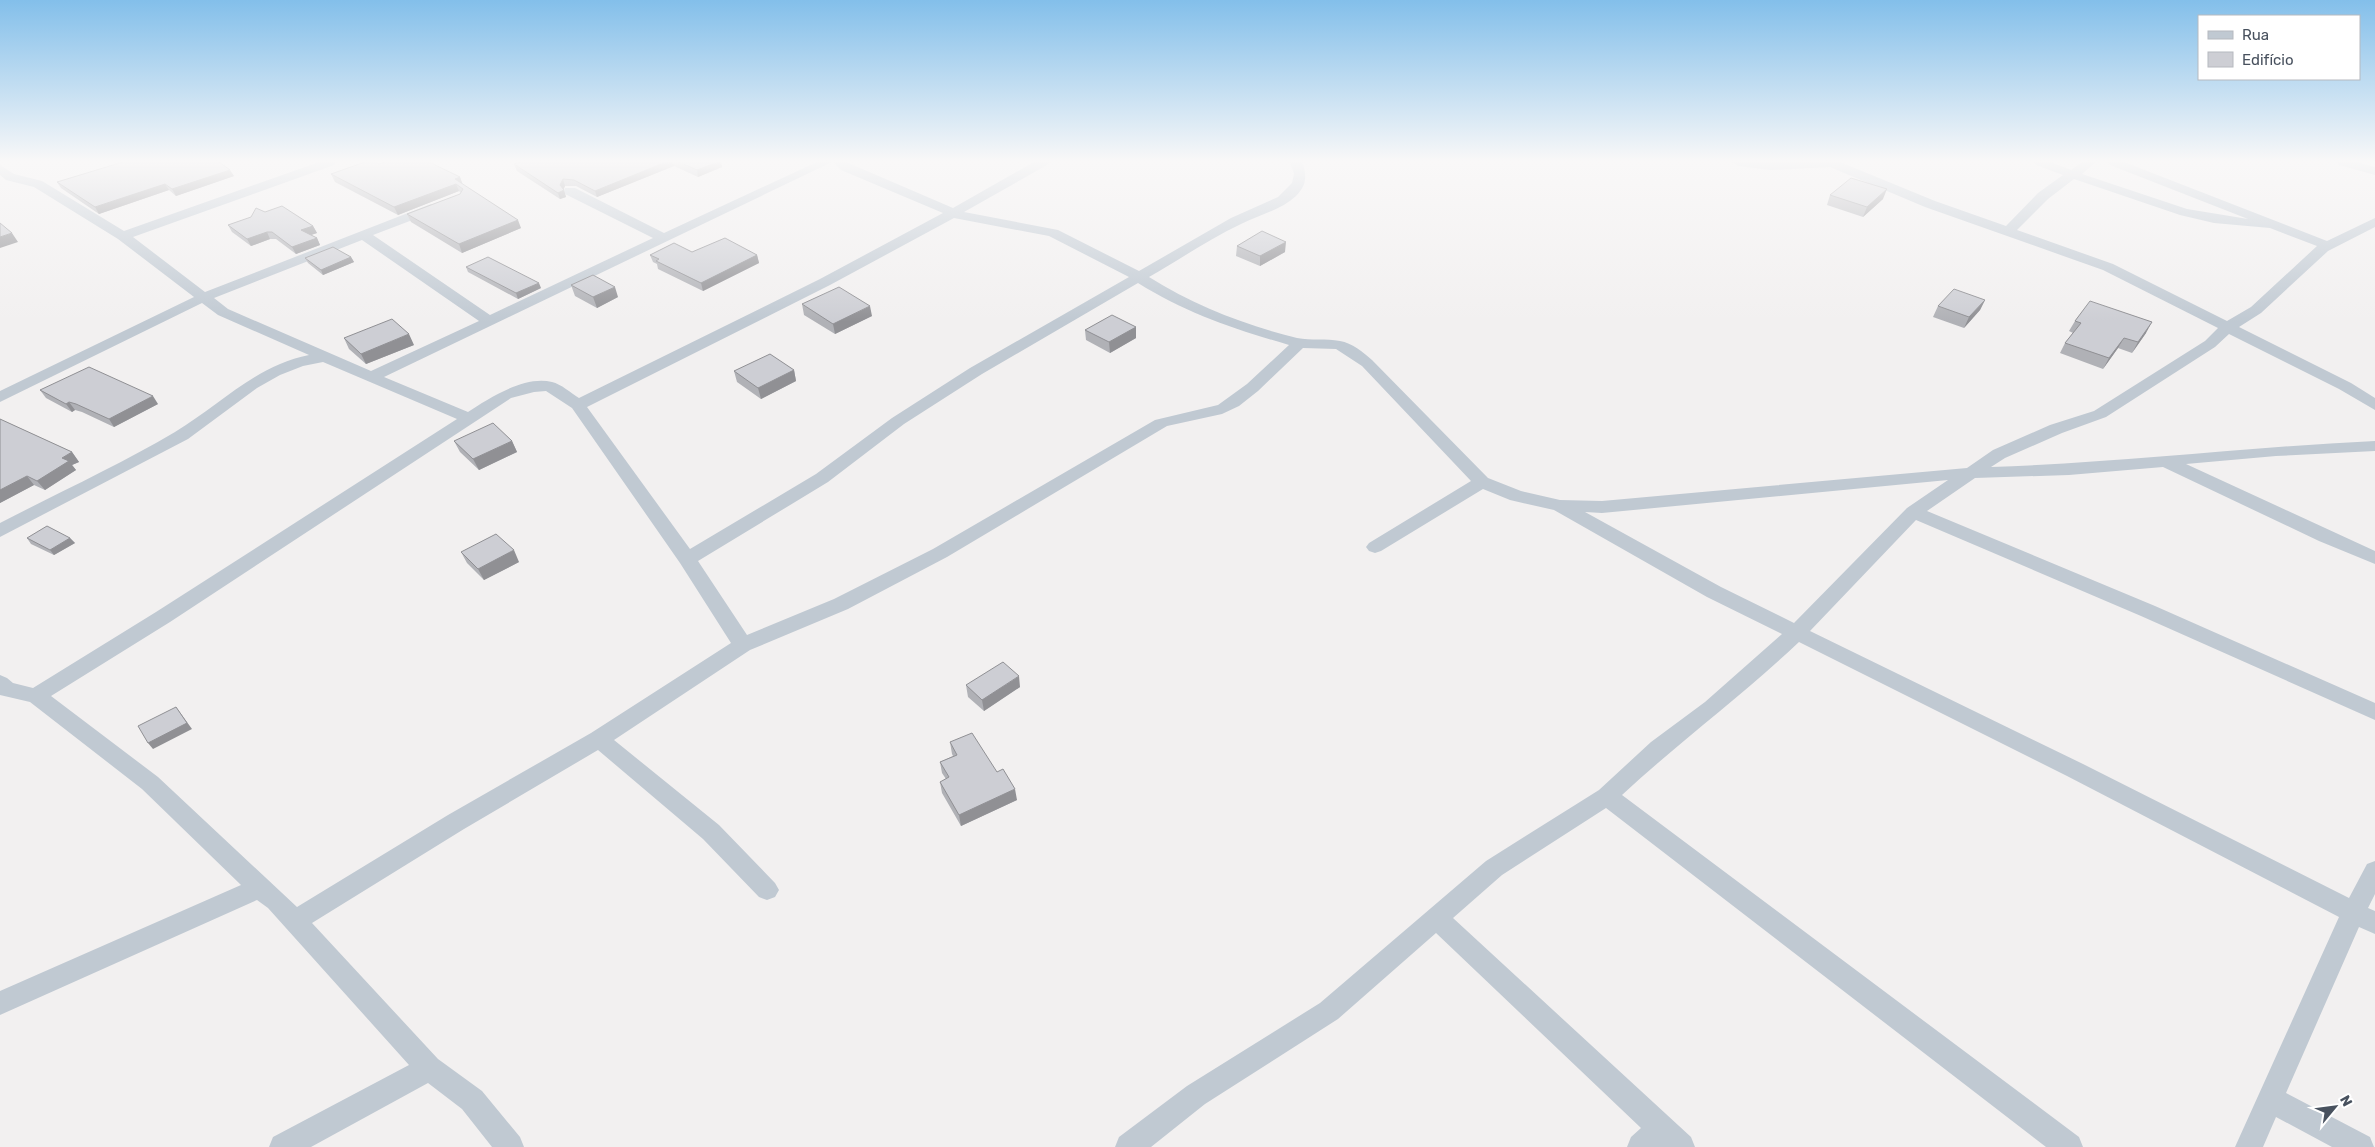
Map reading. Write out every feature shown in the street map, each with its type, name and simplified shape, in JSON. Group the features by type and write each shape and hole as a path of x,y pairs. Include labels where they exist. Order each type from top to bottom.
{"street":[{"path":"90,216 123,236 202,298 223,312 469,418"},
{"path":"123,236 180,216"},
{"path":"0,397 202,298 411,216"},
{"path":"619,216 663,238"},
{"path":"371,377 711,216"},
{"path":"578,405 825,282 948,216"},
{"path":"962,216 982,221 1053,233 1071,240 1172,298 1230,323 1300,343 1338,345 1351,351 1366,363 1482,482 1516,496 1560,506 1602,507 1968,473 2069,470 2276,451 2375,446"},
{"path":"687,558 822,478 898,421 976,372 1236,221 1249,216"},
{"path":"1964,216 2108,267 2170,297 2226,328 2345,386 2375,405"},
{"path":"2009,231 2024,216"},
{"path":"2204,216 2250,225 2273,224"},
{"path":"2251,216 2328,246"},
{"path":"1129,1147 1196,1095 1329,1011 1494,868 1607,796 1659,748 1712,708 1797,632 1913,512 1968,473 2007,450 2056,429 2100,414 2210,344 2226,328 2256,310 2300,268 2328,246 2375,222"},
{"path":"362,234 489,321"},
{"path":"294,922 456,822 599,739 743,645 841,604 940,553 1161,423 1225,408 1245,394 1300,343"},
{"path":"0,531 182,435 251,385 274,372 300,362 324,357"},
{"path":"36,696 163,617 505,395 533,387 549,386 578,405 687,558 743,645"},
{"path":"2166,461 2324,537 2375,558"},
{"path":"1375,547 1482,482"},
{"path":"1560,506 1714,592 2365,917"},
{"path":"1913,512 2148,611 2375,712"},
{"path":"0,683 6,688 36,696 150,783 259,888 276,901 429,1068 472,1100 510,1147"},
{"path":"599,739 711,832 767,890"},
{"path":"1607,796 2069,1147"},
{"path":"2249,1147 2270,1099 2365,917 2375,871"},
{"path":"0,1003 259,888"},
{"path":"1436,917 1680,1147"},
{"path":"283,1147 429,1068"},
{"path":"2270,1099 2360,1147"},
{"path":"1641,1147 1660,1127"}],"building":[{"path":"297,216 313,226 301,230 317,238 292,247 272,232 247,239 228,225 251,217"},
{"path":"410,216 511,216 518,220 459,244"},
{"path":"0,223 12,233 0,237"},
{"path":"1262,231 1286,242 1260,256 1237,246"},
{"path":"725,238 757,255 701,283 656,261 659,259 650,255 674,243 692,252"},
{"path":"333,247 351,257 321,270 305,258"},
{"path":"488,257 539,283 516,293 466,267"},
{"path":"593,275 615,287 593,297 571,285"},
{"path":"839,287 870,306 833,324 802,304"},
{"path":"1954,289 1985,300 1969,317 1938,306"},
{"path":"2090,301 2152,322 2138,342 2124,338 2109,358 2065,343 2081,323 2075,321"},
{"path":"1112,315 1136,327 1109,342 1085,330"},
{"path":"392,319 409,334 361,354 344,338"},
{"path":"770,354 794,370 758,388 734,371"},
{"path":"89,367 153,396 109,419 76,404 69,402 66,404 40,390"},
{"path":"0,419 72,452 62,458 69,461 37,481 27,476 0,490"},
{"path":"493,423 512,441 473,459 454,441"},
{"path":"47,526 70,538 50,550 27,538"},
{"path":"496,534 514,550 478,569 461,552"},
{"path":"1003,662 1019,676 982,700 966,685"},
{"path":"176,707 187,723 148,743 138,726"},
{"path":"972,733 997,772 1003,769 1015,789 959,815 940,782 949,777 940,762 957,755 950,742"}]}
